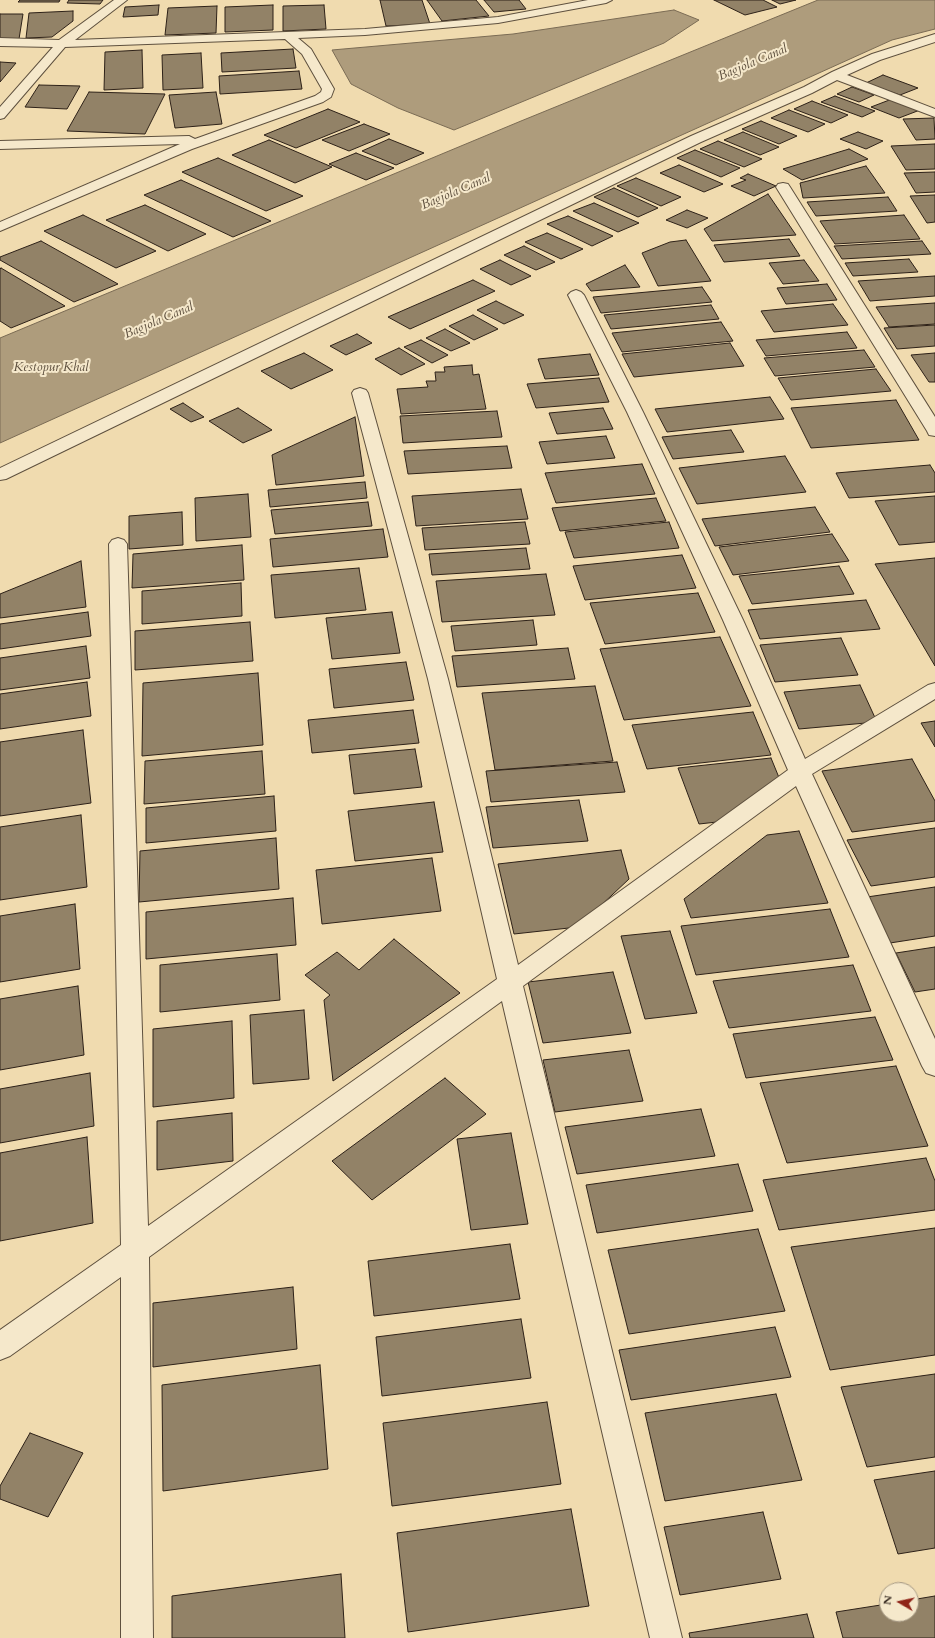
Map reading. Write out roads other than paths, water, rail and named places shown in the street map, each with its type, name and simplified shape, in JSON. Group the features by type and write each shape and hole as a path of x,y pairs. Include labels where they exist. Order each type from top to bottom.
{"street":[{"path":"0,115 62,44 121,0"},
{"path":"0,42 62,44 364,32 498,20 606,0"},
{"path":"0,227 203,140 318,99 327,94 328,89 307,52 288,35"},
{"path":"0,475 696,139 808,90 836,75 876,57 935,38"},
{"path":"836,75 935,113"},
{"path":"0,144 203,140"},
{"path":"783,187 935,431"},
{"path":"576,295 635,412 734,620 800,772 935,1066"},
{"path":"360,393 438,679 666,1638"},
{"path":"118,544 135,1251 137,1638"},
{"path":"0,1347 433,1039 800,772 935,690"}],"water":[{"name":"Kestopur Khal","path":"818,0 935,0 935,29 892,40 0,443 0,338 521,121"},
{"path":"674,10 699,20 664,43 454,130 398,108 351,84 332,50 513,34"}],"water label":[{"name":"Bagjola Canal","path":"753,63"},
{"name":"Bagjola Canal","path":"456,192"},
{"name":"Bagjola Canal","path":"159,321"}]}
